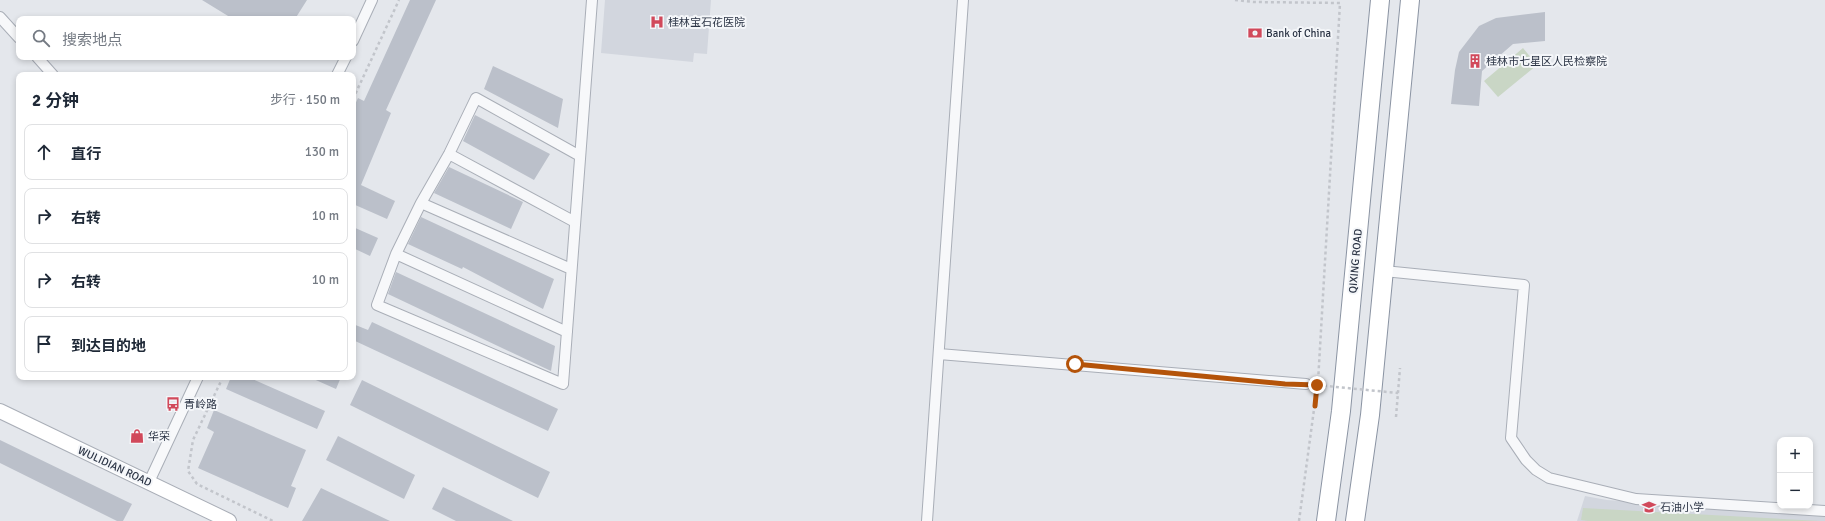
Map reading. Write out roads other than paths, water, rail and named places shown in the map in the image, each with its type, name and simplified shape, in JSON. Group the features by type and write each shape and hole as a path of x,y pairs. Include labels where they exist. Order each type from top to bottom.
{"highway":[{"name":"QIXING ROAD","path":"1326,521 1341,411 1380,0"},
{"path":"1356,521 1370,415 1410,0"}],"main road":[{"name":"WULIDIAN ROAD","path":"0,411 229,521"}],"street":[{"path":"356,35 372,0"},
{"path":"580,156 476,98 449,154 421,204 396,254 377,305 562,384 575,222 592,0"},
{"path":"927,521 963,0"},
{"path":"0,17 16,35"},
{"path":"39,60 50,72"},
{"path":"339,72 345,60"},
{"path":"449,154 575,222"},
{"path":"421,204 571,269"},
{"path":"396,254 566,332"},
{"path":"1384,271 1524,285 1511,438 1526,460 1536,470 1548,478 1636,500 1825,511"},
{"path":"939,354 1306,384"},
{"path":"149,482 197,380"}],"place":[{"name":"桂林宝石花医院","path":"657,22"},
{"name":"Bank of China","path":"1255,33"},
{"name":"桂林市七星区人民检察院","path":"1475,61"},
{"name":"青岭路","path":"173,404"},
{"name":"华荣","path":"137,436"},
{"name":"石油小学","path":"1649,507"}]}
